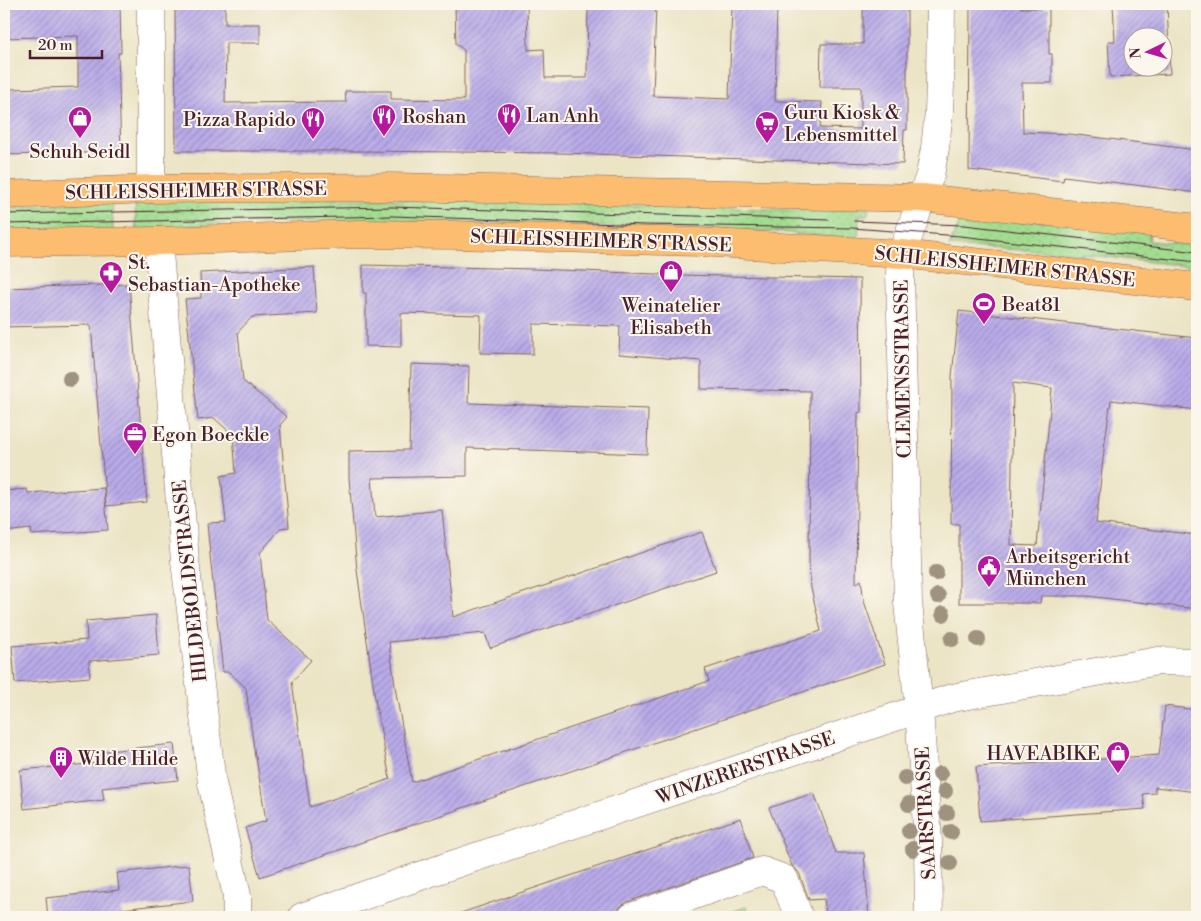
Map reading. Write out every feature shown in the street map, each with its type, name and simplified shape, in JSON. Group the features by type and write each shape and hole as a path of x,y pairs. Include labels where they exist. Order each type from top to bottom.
{"main road":[{"name":"SCHLEISSHEIMER STRASSE","path":"4,195 151,189 390,187 922,198 1197,228"},
{"name":"SCHLEISSHEIMER STRASSE","path":"4,243 158,241 360,234 697,242 902,254 1197,287"}],"street":[{"path":"151,4 151,189"},
{"name":"CLEMENSSTRASSE","path":"919,709 908,603 900,272 902,254 930,176 939,112 941,4"},
{"name":"HILDEBOLDSTRASSE","path":"158,241 184,561 212,783 237,896 237,917"},
{"name":"WINZERERSTRASSE","path":"302,917 952,698 1158,661 1197,662"},
{"name":"SAARSTRASSE","path":"919,709 928,841 929,917"},
{"path":"632,917 762,871 784,879 799,917"}],"green space":[{"path":"135,197 485,200 791,210 870,207 867,215 859,215 857,240 782,232 356,221 213,224 136,231"},
{"path":"112,200 113,234 4,231 4,208"},
{"path":"964,213 1150,232 1149,241 1197,246 1197,267 1062,252 949,246"},
{"path":"746,907 749,917 716,917"}],"building":[{"path":"4,4 120,4 121,53 118,53 121,152 4,155 4,106 11,106 11,89 78,87 78,36 4,38"},
{"path":"175,4 225,4 225,24 260,24 260,43 226,43 225,103 346,102 345,91 391,91 391,99 464,100 464,50 456,44 455,4 527,4 528,50 544,49 545,78 587,78 588,4 656,4 653,96 729,99 732,4 777,4 775,101 822,102 820,128 861,129 861,87 820,87 821,44 863,44 863,4 907,4 907,130 904,130 903,164 559,153 176,151"},
{"path":"970,4 1021,4 1021,8 1049,8 1049,54 1052,54 1052,83 1022,83 1023,132 1069,134 1197,150 1197,193 1064,176 1063,181 969,170"},
{"path":"1113,4 1167,4 1168,28 1124,28 1124,76 1110,77 1108,41 1115,41"},
{"path":"363,265 860,279 861,412 858,413 856,584 861,580 864,601 885,664 260,877 245,828 266,821 246,688 229,672 223,672 211,565 207,523 226,522 221,476 236,473 233,435 214,418 198,420 185,299 201,298 200,273 314,267 317,313 252,317 238,332 243,381 287,417 280,425 289,527 281,528 260,553 267,620 311,660 292,682 310,807 390,779 376,705 357,570 349,478 349,451 409,450 411,364 469,366 468,403 648,409 647,454 467,448 467,476 372,478 375,517 442,510 453,617 702,532 716,571 490,648 485,633 389,642 412,782 709,681 705,669 821,631 811,588 809,565 810,391 701,389 701,361 619,354 620,326 533,324 533,354 480,353 481,315 401,313 401,347 366,346 366,293 363,293"},
{"path":"129,284 147,502 106,506 91,325 4,327 4,288"},
{"path":"959,311 1197,338 1197,410 1111,400 1096,523 1197,535 1197,609 1087,596 1041,596 1040,603 959,603 959,524 951,524 952,376","holes":["1013,383 1052,388 1037,546 1011,545"]},
{"path":"104,488 108,530 32,535 31,529 4,532 4,491 27,489 28,493"},
{"path":"156,615 159,655 89,661 90,677 15,683 12,646 87,640 86,621"},
{"path":"1165,706 1197,710 1197,792 1155,787 1155,793 1143,794 1145,809 980,821 976,767 1159,755"},
{"path":"174,744 178,780 102,788 104,800 24,809 20,770 100,763 98,752"},
{"path":"814,793 836,853 864,853 869,917 826,917 824,899 809,900 799,873 792,866 769,808"},
{"path":"741,818 753,858 627,902 618,911 601,917 458,917 458,914"},
{"path":"189,865 193,901 121,909 122,917 48,917 46,898 119,890 117,873"}],"tram line":[{"path":"4,214 392,207 829,220"},
{"path":"4,224 393,216 645,225 852,228 960,236 1197,262"},
{"path":"854,221 964,225 1197,252"}],"place":[{"name":"Lan Anh","path":"509,136"},
{"name":"Roshan","path":"384,137"},
{"name":"Schuh Seidl","path":"80,139"},
{"name":"Pizza Rapido","path":"313,140"},
{"name":"Guru Kiosk & Lebensmittel","path":"767,144"},
{"name":"Weinatelier Elisabeth","path":"671,293"},
{"name":"St. Sebastian-Apotheke","path":"111,294"},
{"name":"Beat81","path":"984,325"},
{"name":"Egon Boeckle","path":"135,455"},
{"name":"Arbeitsgericht München","path":"989,588"},
{"name":"HAVEABIKE","path":"1118,774"},
{"name":"Wilde Hilde","path":"61,779"}]}
